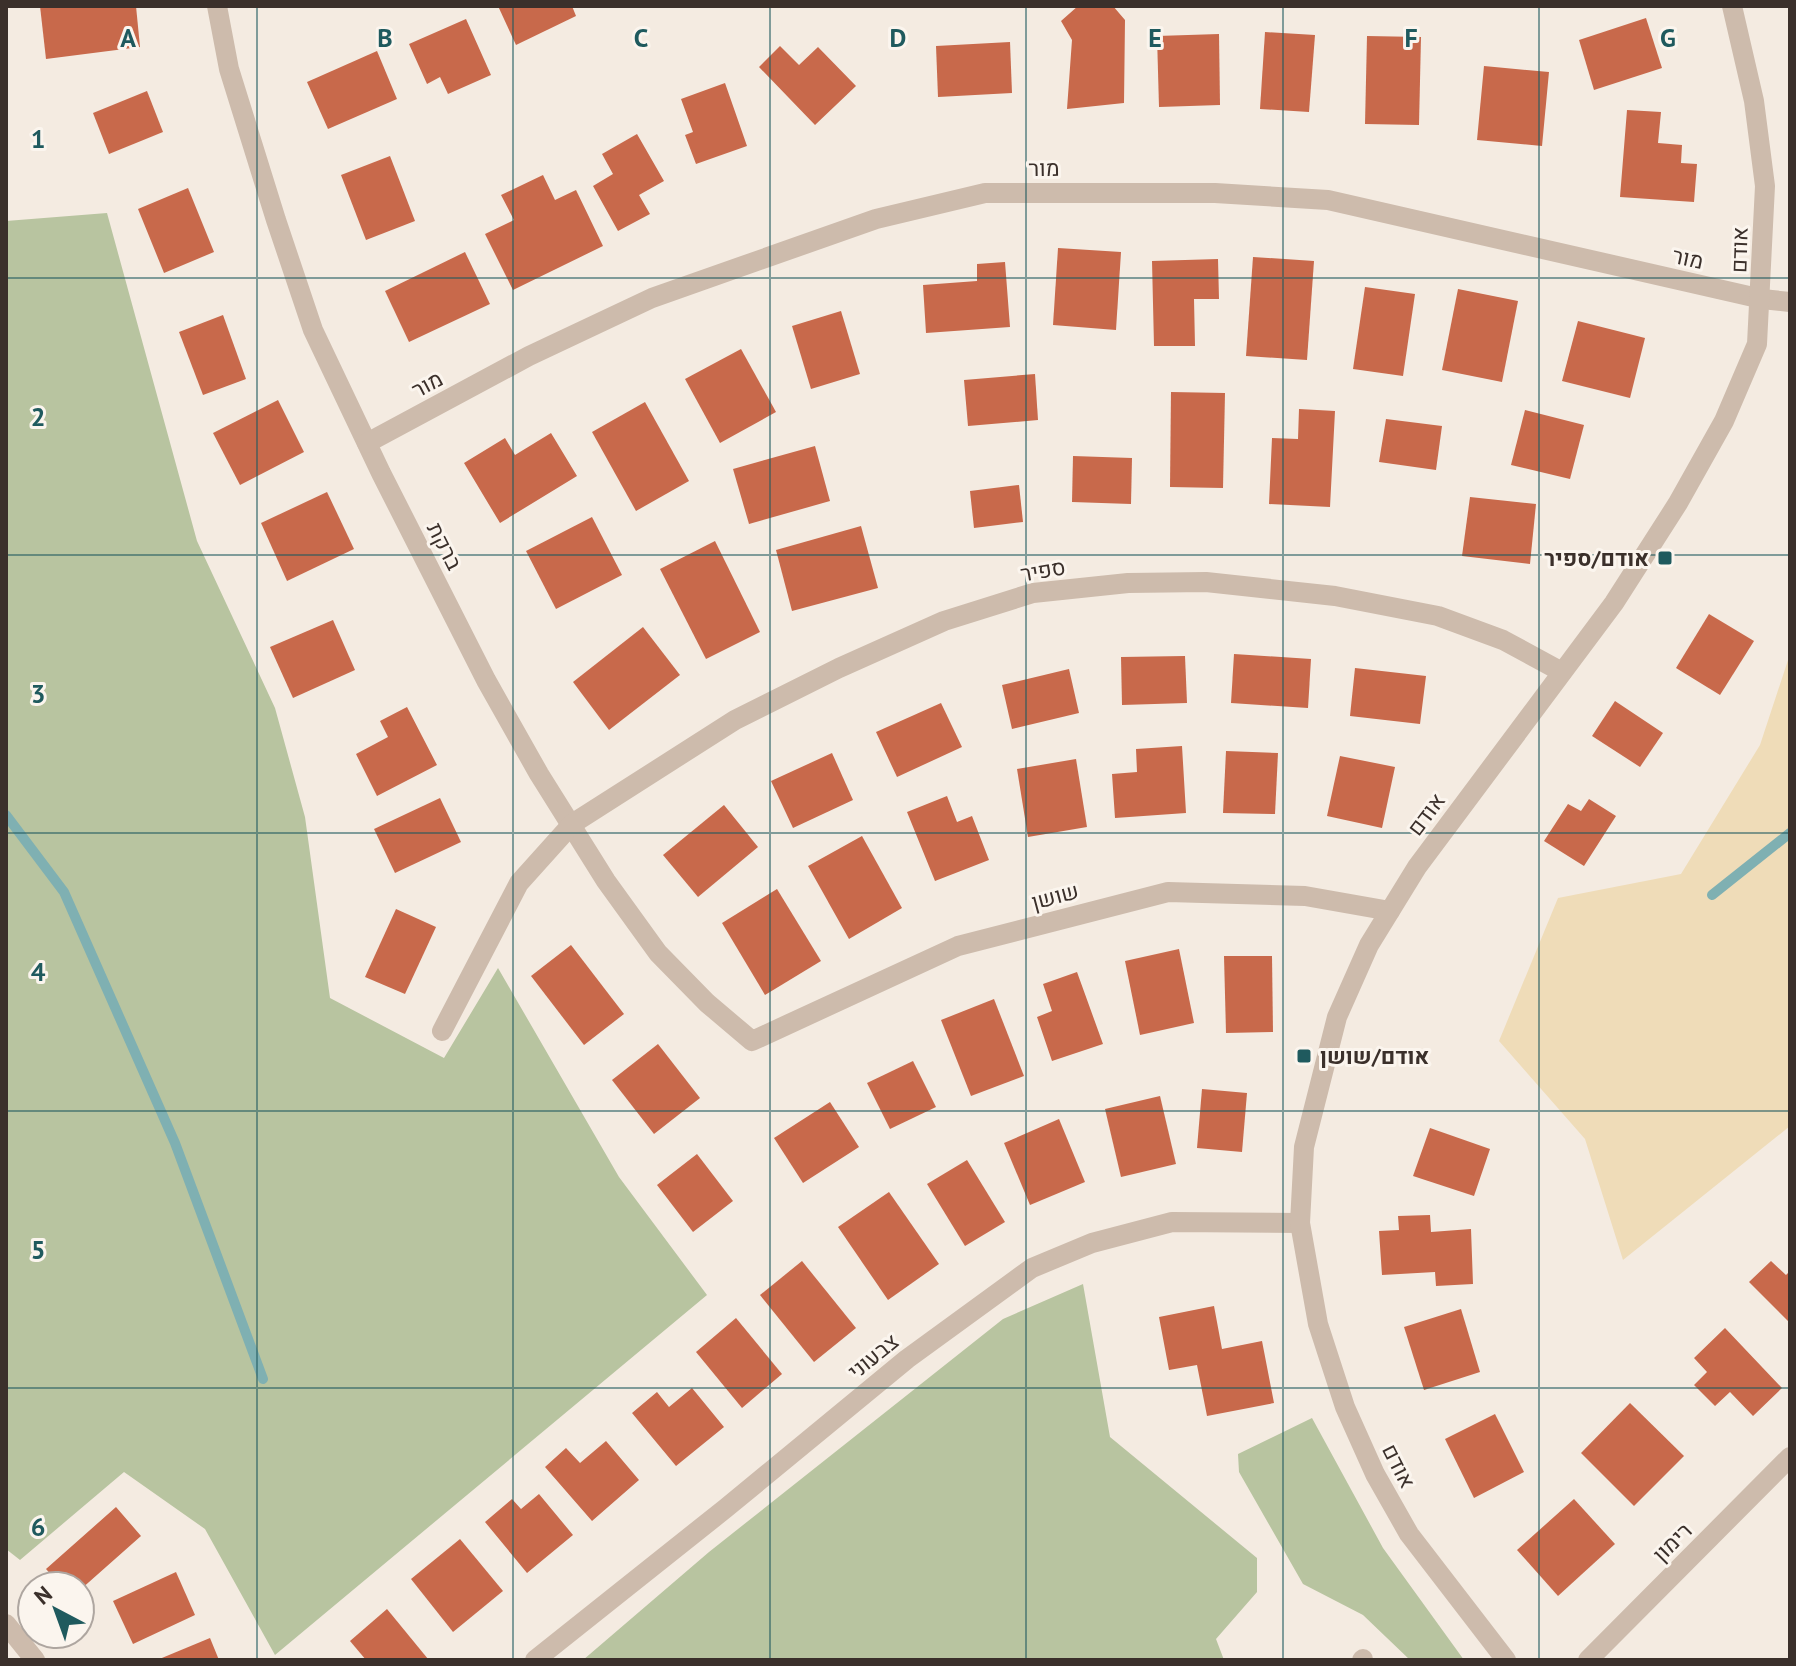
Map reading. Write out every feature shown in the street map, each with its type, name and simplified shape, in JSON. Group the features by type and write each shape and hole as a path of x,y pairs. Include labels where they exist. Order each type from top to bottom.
{"street":[{"name":"ברקת","path":"217,6 229,69 313,330 486,680 539,774 606,881 658,953 707,1003 752,1041"},
{"name":"אודם","path":"1506,1660 1409,1534 1375,1474 1345,1407 1318,1324 1300,1223 1304,1147 1337,1017 1369,945 1417,867 1614,603 1678,503 1724,421 1757,344 1762,299 1765,186 1754,101 1732,6"},
{"name":"מור","path":"367,443 529,356 652,298 876,219 985,193 1215,193 1328,200 1762,299 1790,302"},
{"name":"ספיר","path":"442,1031 519,883 572,824 748,713 944,621 1033,593 1128,583 1206,582 1335,596 1438,616 1503,640 1562,672"},
{"name":"שושן","path":"752,1041 958,946 1168,892 1305,896 1390,911"},
{"name":"צבעוני","path":"535,1660 907,1359 1032,1268 1092,1243 1172,1222 1300,1223"},
{"name":"רימון","path":"1588,1660 1790,1457"},
{"path":"6,1624 35,1660"}],"green space":[{"path":"107,213 197,541 275,708 305,817 330,998 444,1058 498,968 619,1177 707,1295 275,1655 205,1529 124,1472 20,1560 6,1549 6,221"},
{"path":"1083,1284 1110,1437 1257,1558 1257,1592 1216,1639 1224,1660 583,1660 709,1552 1003,1319"},
{"path":"1312,1418 1383,1548 1464,1660 1410,1660 1363,1615 1303,1584 1239,1472 1238,1454"}],"sand":[{"path":"1790,654 1790,1126 1623,1260 1585,1139 1499,1041 1558,898 1681,874 1760,745"}],"building":[{"path":"40,6 136,6 140,47 46,59"},
{"path":"498,6 572,6 576,16 516,45"},
{"path":"1078,6 1113,6 1125,20 1124,103 1067,109 1072,40 1061,21"},
{"path":"1646,18 1662,68 1594,90 1579,40"},
{"path":"466,19 491,75 448,94 440,77 427,84 409,44"},
{"path":"1265,32 1315,35 1309,112 1260,109"},
{"path":"1219,34 1220,105 1159,107 1157,36"},
{"path":"1367,36 1421,37 1419,125 1365,124"},
{"path":"1010,42 1012,93 938,97 936,46"},
{"path":"780,46 799,65 818,47 856,86 815,125 759,67"},
{"path":"377,51 397,99 328,129 307,82"},
{"path":"1484,66 1549,72 1542,146 1477,140"},
{"path":"725,83 747,146 696,164 685,135 693,132 681,99"},
{"path":"147,91 163,132 109,154 93,113"},
{"path":"1627,110 1661,112 1658,143 1682,145 1681,163 1697,164 1694,202 1620,197"},
{"path":"637,134 664,181 639,195 650,214 618,231 593,186 613,174 602,154"},
{"path":"390,156 415,221 366,240 341,175"},
{"path":"543,175 555,200 576,190 603,246 513,290 485,234 514,220 501,195"},
{"path":"188,188 214,252 164,273 138,209"},
{"path":"1058,248 1121,252 1116,330 1053,325"},
{"path":"465,252 490,304 409,342 385,291"},
{"path":"1253,257 1314,261 1307,360 1246,356"},
{"path":"1218,259 1219,299 1194,299 1195,346 1154,346 1152,261"},
{"path":"1005,262 1010,327 926,333 923,285 977,281 977,264"},
{"path":"1365,287 1415,294 1403,376 1353,369"},
{"path":"1458,289 1518,301 1502,382 1442,370"},
{"path":"841,311 860,374 811,389 792,326"},
{"path":"223,315 246,379 203,395 179,332"},
{"path":"1578,321 1645,338 1630,398 1562,381"},
{"path":"741,349 776,412 720,443 685,379"},
{"path":"1035,374 1038,420 968,426 964,380"},
{"path":"1171,392 1225,393 1223,488 1170,487"},
{"path":"278,400 304,452 240,485 213,433"},
{"path":"645,402 689,481 636,511 592,432"},
{"path":"1299,409 1335,411 1330,507 1269,504 1272,438 1298,439"},
{"path":"1525,410 1584,425 1570,479 1511,465"},
{"path":"1386,419 1442,426 1436,470 1379,462"},
{"path":"551,433 577,476 500,523 464,463 505,438 515,455"},
{"path":"815,446 830,501 749,524 733,469"},
{"path":"1073,456 1132,458 1131,504 1072,502"},
{"path":"1019,485 1023,522 974,528 970,491"},
{"path":"327,492 354,549 287,581 261,523"},
{"path":"1470,497 1536,504 1530,564 1462,556"},
{"path":"592,517 622,575 556,609 526,551"},
{"path":"861,526 878,588 792,611 776,550"},
{"path":"715,541 760,632 706,659 660,569"},
{"path":"1709,614 1754,641 1720,695 1676,668"},
{"path":"333,620 355,670 293,698 270,647"},
{"path":"643,627 680,675 609,730 573,682"},
{"path":"1234,654 1311,659 1308,708 1231,703"},
{"path":"1185,656 1187,703 1122,705 1121,657"},
{"path":"1355,668 1426,676 1420,724 1350,716"},
{"path":"1069,669 1079,713 1012,729 1002,685"},
{"path":"1615,701 1663,733 1640,767 1592,736"},
{"path":"941,703 962,747 897,777 876,732"},
{"path":"407,707 437,765 377,796 356,754 388,737 380,721"},
{"path":"1182,746 1186,813 1115,818 1112,774 1137,772 1136,749"},
{"path":"1226,751 1278,753 1275,814 1223,813"},
{"path":"832,753 853,800 793,828 771,781"},
{"path":"1340,756 1395,767 1382,828 1327,816"},
{"path":"1076,759 1087,827 1028,837 1017,769"},
{"path":"947,796 957,822 972,816 989,860 935,881 907,812"},
{"path":"440,798 461,842 395,873 374,829"},
{"path":"1589,799 1616,816 1584,866 1544,841 1568,804 1581,811"},
{"path":"724,805 758,847 698,897 663,855"},
{"path":"862,836 902,908 849,939 808,866"},
{"path":"777,889 821,961 765,995 722,923"},
{"path":"396,909 436,927 405,994 365,977"},
{"path":"571,945 624,1014 584,1045 531,976"},
{"path":"1179,949 1194,1023 1140,1035 1125,961"},
{"path":"1224,956 1272,956 1273,1032 1226,1033"},
{"path":"1077,972 1103,1044 1052,1061 1037,1017 1052,1011 1043,984"},
{"path":"994,999 1024,1076 971,1096 941,1020"},
{"path":"658,1044 700,1098 654,1134 612,1080"},
{"path":"913,1061 936,1107 890,1129 867,1083"},
{"path":"1202,1089 1247,1093 1242,1152 1197,1148"},
{"path":"1160,1096 1176,1164 1121,1177 1105,1109"},
{"path":"830,1102 859,1147 803,1183 774,1138"},
{"path":"1059,1119 1085,1182 1030,1205 1004,1143"},
{"path":"1430,1128 1490,1149 1474,1196 1413,1176"},
{"path":"697,1154 733,1201 693,1232 657,1185"},
{"path":"967,1160 1005,1222 965,1246 927,1184"},
{"path":"889,1192 939,1264 888,1300 838,1227"},
{"path":"1430,1215 1431,1232 1471,1229 1473,1284 1436,1286 1435,1272 1382,1275 1379,1231 1399,1230 1398,1216"},
{"path":"802,1261 856,1328 814,1362 760,1295"},
{"path":"1771,1261 1786,1275 1790,1271 1790,1323 1749,1282"},
{"path":"1214,1306 1222,1349 1262,1341 1274,1403 1207,1416 1197,1365 1169,1370 1159,1317"},
{"path":"1461,1309 1480,1372 1424,1390 1404,1327"},
{"path":"736,1318 782,1374 742,1408 696,1352"},
{"path":"1725,1328 1782,1388 1753,1416 1730,1392 1715,1406 1694,1385 1707,1372 1694,1358"},
{"path":"692,1388 724,1427 676,1466 632,1413 657,1392 669,1407"},
{"path":"1630,1403 1684,1456 1634,1506 1581,1453"},
{"path":"1495,1414 1524,1472 1474,1498 1445,1439"},
{"path":"606,1441 639,1480 592,1521 545,1467 566,1448 580,1463"},
{"path":"539,1494 573,1535 527,1573 485,1522 512,1499 521,1509"},
{"path":"1574,1499 1615,1544 1558,1596 1517,1550"},
{"path":"116,1507 141,1536 96,1576 96,1570 46,1569"},
{"path":"460,1539 503,1591 453,1632 411,1579"},
{"path":"176,1572 195,1615 133,1644 113,1601"},
{"path":"387,1609 428,1659 366,1660 350,1641"},
{"path":"210,1638 219,1660 157,1660"}],"waterway":[{"path":"6,815 64,892 175,1143 263,1379"},
{"path":"1712,895 1790,833"}],"place":[{"name":"אודם/ספיר","path":"1665,558"},
{"name":"אודם/שושן","path":"1304,1056"}]}
